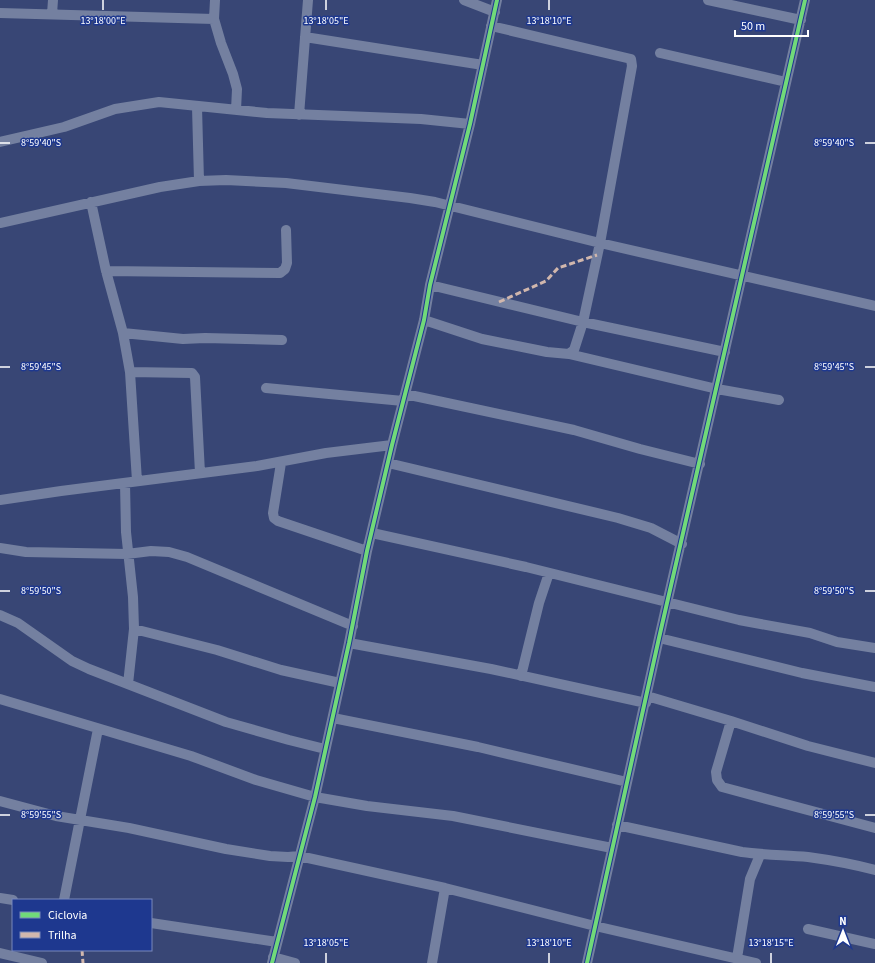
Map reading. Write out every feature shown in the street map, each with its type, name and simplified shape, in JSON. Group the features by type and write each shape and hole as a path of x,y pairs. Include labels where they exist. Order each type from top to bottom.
{"street":[{"path":"52,14 53,0"},
{"path":"215,0 214,20 237,89 236,110"},
{"path":"298,115 308,0"},
{"path":"464,0 495,12"},
{"path":"295,963 273,960 315,797 392,445 424,320 430,285 470,124 497,0"},
{"path":"708,0 801,20"},
{"path":"587,963 617,825 647,699 659,638 682,544 805,0"},
{"path":"0,13 214,20"},
{"path":"491,26 631,59 632,66 600,243 583,322 574,350 569,354"},
{"path":"305,37 482,65"},
{"path":"660,53 786,82"},
{"path":"0,142 57,129 114,109 159,102 298,115 420,119 470,124"},
{"path":"197,106 199,181"},
{"path":"0,223 160,187 199,181 226,180 286,183 410,198 449,206 600,243 875,306"},
{"path":"91,202 106,270 124,333 130,372 137,481"},
{"path":"106,270 280,273 285,269 287,263 286,230"},
{"path":"430,285 583,322 725,352"},
{"path":"424,320 482,339 547,352 569,354 717,389 779,400"},
{"path":"124,333 183,339 205,338 282,340"},
{"path":"130,372 192,373 195,377 200,473"},
{"path":"266,388 404,397 574,430 700,464"},
{"path":"0,500 281,463 326,453 392,445"},
{"path":"281,463 273,513 274,518 278,521 368,551"},
{"path":"388,463 618,518 651,528 682,544"},
{"path":"125,483 127,554 133,598 134,629 128,684"},
{"path":"372,533 549,573 740,620 810,633 837,642 875,648"},
{"path":"0,548 26,552 127,554 151,551 170,552 187,557 352,626"},
{"path":"521,676 539,603 549,573"},
{"path":"0,615 18,623 72,661 226,722 326,749"},
{"path":"134,629 217,650 281,670 340,683"},
{"path":"659,638 802,673 875,687"},
{"path":"349,643 647,699 731,721 808,746 875,763"},
{"path":"0,699 191,756 256,780 315,797 368,806 453,816 612,848"},
{"path":"333,718 478,747 627,782"},
{"path":"731,721 716,772 717,780 722,787 875,828"},
{"path":"64,899 98,729"},
{"path":"0,800 56,816 80,819 254,853 288,857 300,856 445,888 595,926 756,963"},
{"path":"617,825 742,852 760,855 808,857 851,864 875,870"},
{"path":"737,958 750,879 760,855"},
{"path":"432,963 445,888"},
{"path":"0,898 12,900"},
{"path":"152,923 277,942"},
{"path":"808,930 875,944"},
{"path":"0,953 42,963"}],"marked path":[{"path":"499,302 546,281 558,268 597,255"},
{"path":"82,951 83,963"}],"cycle path":[{"path":"272,963 315,797 349,643 367,551 424,320 430,285 470,124 497,0"},
{"path":"587,963 659,638 805,0"}]}
